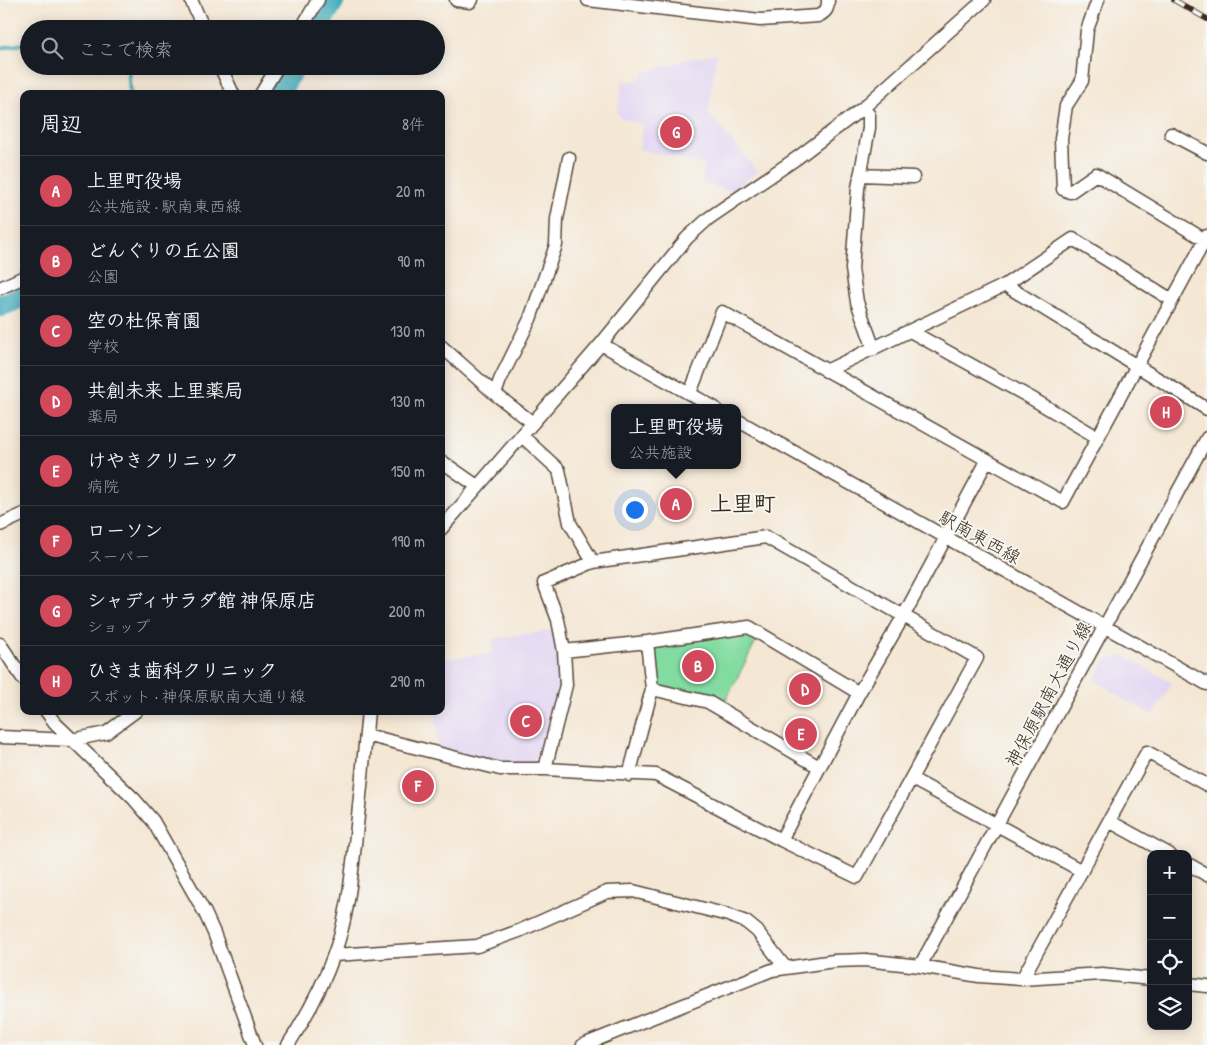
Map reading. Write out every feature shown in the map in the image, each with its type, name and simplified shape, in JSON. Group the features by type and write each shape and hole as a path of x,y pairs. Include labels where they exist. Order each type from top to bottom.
{"street":[{"path":"191,0 200,20"},
{"path":"306,20 318,0"},
{"path":"456,0 470,2 472,0"},
{"path":"589,0 655,4 731,18 778,20 818,16 824,13 828,7 828,0"},
{"path":"445,524 602,344 687,238 702,225 797,158 863,108 984,0"},
{"path":"690,394 722,312 1063,502 1206,238 1096,174 1070,192 1063,189 1061,139 1066,106 1082,82 1087,30 1098,0"},
{"path":"224,75 231,90"},
{"path":"263,90 273,75"},
{"path":"863,108 869,115 869,128 860,175 852,269 857,302 874,348"},
{"path":"1171,134 1207,153"},
{"path":"495,394 530,319 556,245 557,219 569,158"},
{"path":"860,175 914,177"},
{"path":"826,371 1006,285 1073,239 1172,300"},
{"path":"0,288 20,279"},
{"path":"1006,285 1207,409"},
{"path":"910,331 1097,437"},
{"path":"602,344 708,404"},
{"path":"445,350 495,394 533,423"},
{"name":"駅南東西線","path":"741,422 1207,684"},
{"path":"522,436 559,470 570,523 593,562"},
{"name":"神保原駅南大通り線","path":"920,966 1207,438"},
{"path":"781,840 859,692 903,617 988,460"},
{"path":"445,464 477,486"},
{"path":"0,524 20,516"},
{"path":"366,735 500,769 545,769 656,775 857,877 977,658 766,537 593,562 544,583 558,620 564,651 566,685 545,769"},
{"path":"564,651 647,642 749,627 859,692"},
{"path":"629,775 652,689 647,642"},
{"path":"0,644 20,674"},
{"path":"652,689 708,702 819,767"},
{"path":"49,715 72,740 134,799 153,821 205,913 255,1045"},
{"path":"0,737 72,740 106,732 130,715"},
{"path":"288,1045 306,1016 322,984 334,956 342,928 352,877 368,715"},
{"path":"1022,979 1147,752 1207,785"},
{"path":"912,778 1082,871"},
{"path":"1109,821 1162,850"},
{"path":"1192,866 1207,875"},
{"path":"334,956 477,946 519,931 607,892 632,891 728,915 746,922 757,931 785,967"},
{"path":"583,1045 761,974 785,967 834,961 865,960 920,966 979,976 1022,979 1102,974 1147,979"},
{"path":"1192,984 1207,986"}],"shaded area":[{"path":"717,53 708,113 758,172 732,191 701,183 705,165 639,149 643,124 620,118 617,112 623,80 630,82 638,80 645,72"},
{"path":"554,630 562,681 542,761 537,764 505,762 438,748 435,715 445,715 445,659 493,653 492,639"},
{"path":"1123,655 1172,683 1153,715 1094,680 1105,660"}],"green space":[{"path":"748,633 757,639 724,704 656,685 651,650 656,644"}],"waterway":[{"path":"322,20 334,0"},
{"path":"0,48 20,45"},
{"path":"129,75 130,90"},
{"path":"280,90 290,75"},
{"path":"0,306 20,298"}],"railway":[{"path":"1174,0 1207,19"}],"place":[{"name":"シャディサラダ館 神保原店","path":"676,132"},
{"name":"ひきま歯科クリニック","path":"1166,412"},
{"name":"上里町役場","path":"676,504"},
{"name":"どんぐりの丘公園","path":"698,666"},
{"name":"共創未来 上里薬局","path":"805,689"},
{"name":"空の杜保育園","path":"526,721"},
{"name":"けやきクリニック","path":"801,734"},
{"name":"ローソン","path":"418,786"}],"district":[{"name":"上里町","path":"743,503"}]}
